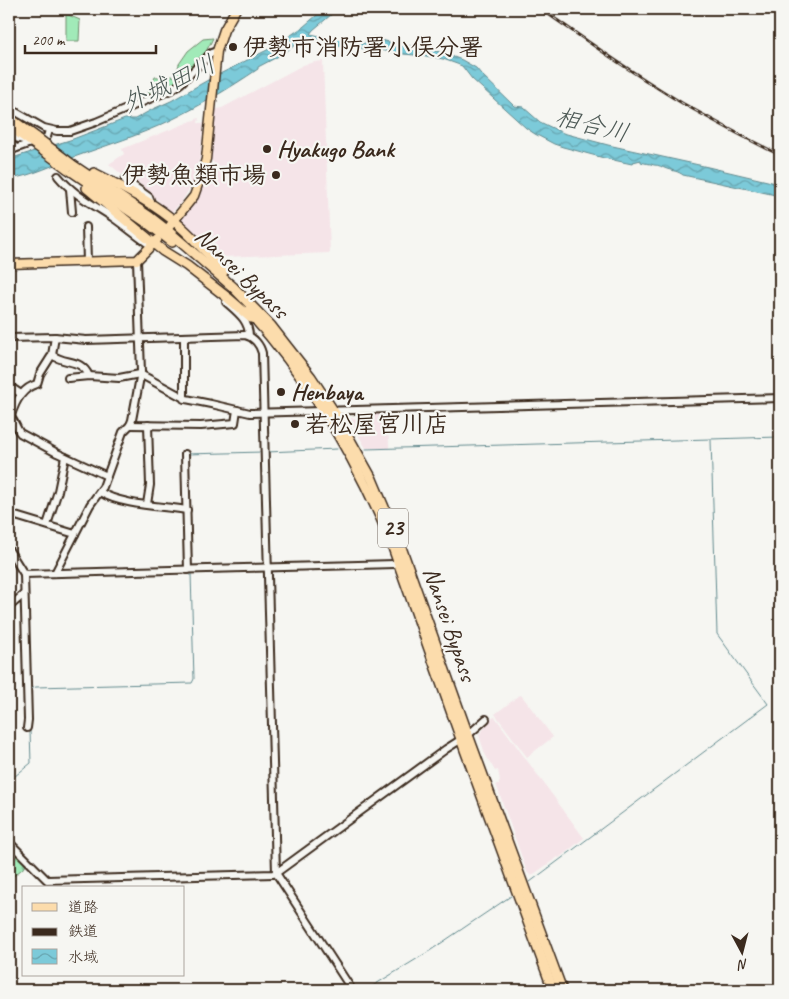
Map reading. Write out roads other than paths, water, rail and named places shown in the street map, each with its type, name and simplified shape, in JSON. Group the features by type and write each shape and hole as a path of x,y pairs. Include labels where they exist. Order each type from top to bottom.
{"highway":[{"name":"Nansei Bypass","path":"9,118 66,164 146,222 206,270 268,329 306,370 334,411 372,479 402,550 464,737 553,990"},
{"name":"Nansei Bypass","path":"9,126 35,140"},
{"path":"66,164 105,179 153,206 171,224 182,227 260,310 268,329"},
{"path":"66,164 70,174 163,251 187,266 268,329"},
{"name":"Nansei Bypass","path":"268,329 324,411 369,491 390,539 562,990"}],"main road":[{"path":"171,224 194,196 200,179 206,159 220,31 236,9"},
{"path":"9,264 137,260 154,243"}],"street":[{"path":"9,108 49,130 66,131 76,129 165,94 177,87 211,53 217,51"},
{"path":"9,151 47,138 49,130"},
{"path":"9,135 35,140"},
{"path":"9,142 16,148"},
{"path":"58,176 70,189 93,206 154,243"},
{"path":"125,180 149,197 153,206"},
{"path":"70,189 72,212"},
{"path":"86,226 87,262"},
{"path":"163,251 224,300 243,318 247,323 249,336"},
{"path":"55,573 90,505 100,492 123,432 130,425 140,374 137,260"},
{"path":"256,342 268,329"},
{"path":"9,338 55,337 86,340 249,336 261,348 276,873 352,990"},
{"path":"55,337 52,355 40,374 37,384 26,389 21,394 10,419 20,433 65,457 107,476"},
{"path":"184,337 184,399"},
{"path":"52,355 61,360 78,364 84,368 89,376"},
{"path":"68,378 89,376 119,378 140,374 184,399 250,413 780,398"},
{"path":"9,386 21,394"},
{"path":"130,425 201,426 235,423 237,410"},
{"path":"147,504 150,485 148,425"},
{"path":"185,454 190,570"},
{"path":"47,525 58,491 65,457"},
{"path":"100,492 115,499 187,510"},
{"path":"9,514 75,534"},
{"path":"9,550 24,574 27,728"},
{"path":"24,574 395,564"},
{"path":"9,607 24,594"},
{"path":"9,842 47,880 276,873 446,748 464,737 486,719"}],"water":[{"path":"324,9 338,9 310,34 363,44 367,41 367,38 375,37 375,39 440,52 462,60 476,68 514,106 523,107 540,122 563,133 780,184 780,196 683,175 659,166 641,162 641,160 632,164 554,144 526,128 472,79 462,66 443,59 426,56 373,49 372,52 358,48 335,46 312,37 303,40 258,67 258,69 237,83 169,121 35,173 9,179 9,159 73,139 125,119 135,119 273,47 303,27"}],"waterway":[{"path":"366,449 780,437"},
{"path":"530,882 768,704 717,634 711,440"},
{"path":"267,452 337,449"},
{"path":"187,454 263,452"},
{"path":"30,689 36,687 192,683 194,679 191,573"},
{"path":"9,781 31,763 30,731"},
{"path":"366,990 428,952 511,896"}],"railway":[{"path":"541,9 610,57 682,103 780,155"}],"place":[{"name":"伊勢市消防署小俣分署","path":"233,47"},
{"name":"Hyakugo Bank","path":"267,149"},
{"name":"伊勢魚類市場","path":"276,175"},
{"name":"Henbaya","path":"281,392"},
{"name":"若松屋宮川店","path":"295,424"}],"water label":[{"name":"外城田川","path":"169,84"},
{"name":"相合川","path":"592,125"}]}
